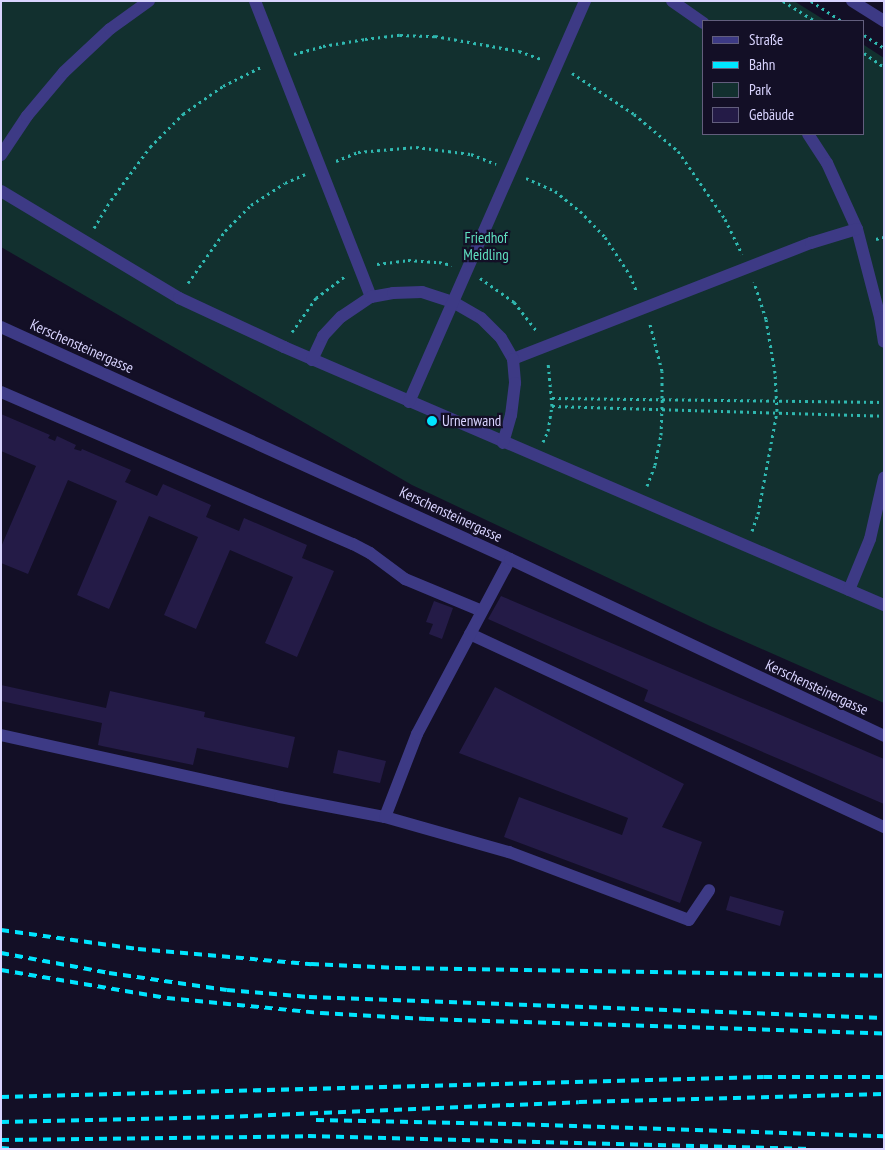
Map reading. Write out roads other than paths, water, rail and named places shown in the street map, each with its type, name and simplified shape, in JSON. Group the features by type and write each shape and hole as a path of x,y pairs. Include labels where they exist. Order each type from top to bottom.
{"street":[{"path":"1,155 27,116 64,72 110,29 149,1"},
{"path":"255,1 371,297"},
{"path":"409,402 585,1"},
{"path":"672,1 702,22"},
{"path":"852,1 884,21"},
{"path":"809,135 827,163 857,229 880,317 884,342"},
{"path":"1,191 179,298 312,360 884,605"},
{"path":"513,359 811,243 857,229"},
{"path":"312,360 323,336 341,317 371,297 393,293 422,292 453,302 481,318 501,338 513,359 515,383 511,415 503,442"},
{"name":"Kerschensteinergasse","path":"1,327 510,559 884,736"},
{"path":"1,392 353,544 370,553 406,579 482,611"},
{"path":"849,590 870,539 884,478"},
{"path":"385,817 417,734 510,559"},
{"path":"470,634 884,827"},
{"path":"1,735 280,797 385,817 509,852 689,920 709,890"}],"railway":[{"path":"1,930 138,949 311,964 398,968 884,976"},
{"path":"1,953 109,973 227,990 309,997 884,1018"},
{"path":"1,970 167,998 321,1013 426,1019 884,1033"},
{"path":"1,1097 764,1077 884,1077"},
{"path":"1,1122 226,1117 579,1102 884,1094"},
{"path":"316,1120 513,1124 884,1136"},
{"path":"1,1140 308,1136 812,1149"},
{"path":"1,1148 14,1149"}],"place":[{"name":"Urnenwand","path":"432,421"}],"park label":[{"name":"Friedhof Meidling","path":"486,246"}]}
